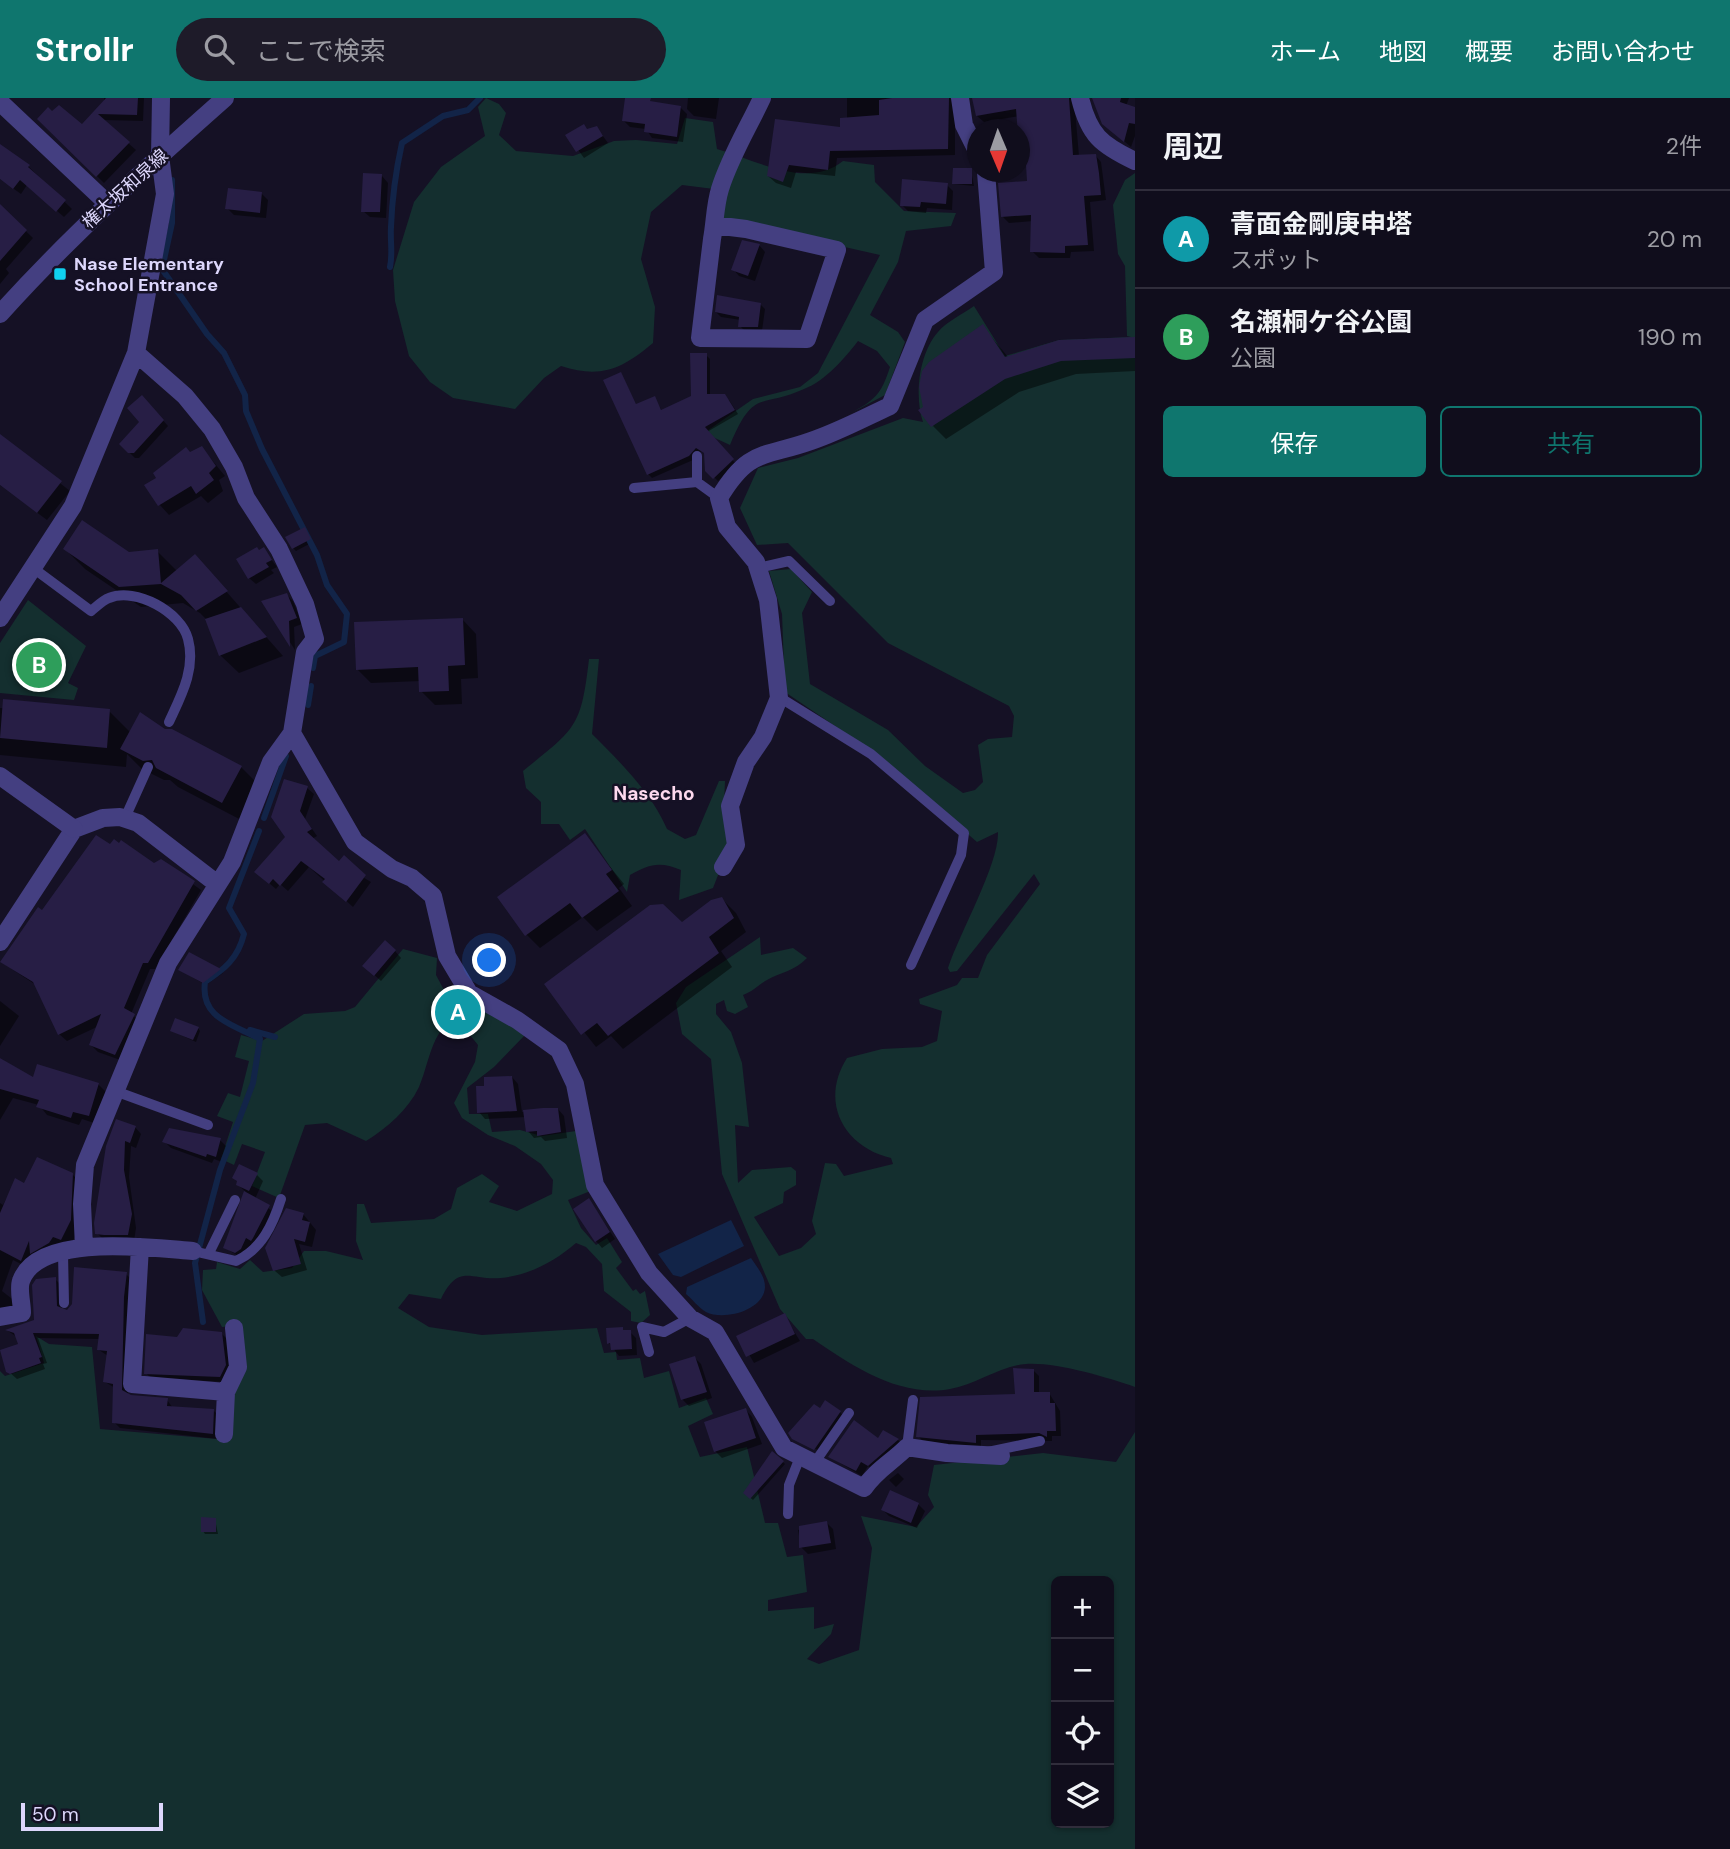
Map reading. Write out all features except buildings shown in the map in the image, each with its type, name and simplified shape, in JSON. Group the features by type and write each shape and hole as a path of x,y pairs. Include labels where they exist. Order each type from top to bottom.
{"street":[{"path":"0,618 74,506 136,353 165,194 160,156 161,98"},
{"name":"権太坂和泉線","path":"0,314 52,257 107,203 225,98"},
{"path":"714,225 746,229 837,250 807,339 700,338 714,225 719,192 762,98"},
{"path":"960,98 967,131"},
{"path":"1080,98 1084,118 1093,133 1108,148 1135,160"},
{"path":"0,102 107,203"},
{"path":"723,867 736,845 730,806 746,762 763,737 779,697 768,600 758,568 727,527 719,498 735,471 769,451 810,442 890,406 925,320 994,272 987,182"},
{"path":"84,1247 82,1204 85,1165 168,963 216,883 232,862 271,762 292,733 305,652 314,639 305,604 279,549 246,498 234,467 212,429 185,396 136,353"},
{"path":"292,733 355,842 392,869 412,878 433,895 447,956 469,993 517,1020 559,1050 575,1084 595,1185 649,1273 690,1318 715,1332 751,1388 770,1428 784,1448 864,1488 876,1469 889,1464 907,1447 947,1453 992,1455"},
{"path":"0,776 74,829"},
{"path":"0,942 74,829 103,818 125,818 138,823 216,883"},
{"path":"0,1317 22,1313 20,1282 34,1262 102,1244 201,1252"},
{"path":"140,1247 132,1384 226,1392"},
{"path":"224,1434 226,1392 238,1367 234,1328"}],"lane":[{"path":"696,482 697,456"},
{"path":"634,488 696,482 719,498"},
{"path":"758,568 789,561 830,601"},
{"path":"33,568 91,611 109,597 142,597 163,607 188,637 190,664 187,682 169,722"},
{"path":"779,697 871,754 964,833 961,855 911,965"},
{"path":"125,818 148,767"},
{"path":"115,1091 208,1125"},
{"path":"235,1199 201,1252 236,1261 242,1258 268,1234 281,1199"},
{"path":"63,1253 64,1303"},
{"path":"649,1352 642,1327 664,1332 690,1318"},
{"path":"907,1447 912,1400"},
{"path":"788,1514 789,1486 806,1461 849,1413"},
{"path":"992,1455 1005,1446 1040,1441"}],"green space":[{"path":"486,98 499,104 506,113 499,135 516,151 573,156 614,141 677,144 685,118 713,122 717,149 798,173 829,169 843,161 874,165 875,182 904,211 956,213 951,226 906,231 898,262 870,315 898,332 905,342 885,395 849,414 876,396 890,367 877,351 858,341 819,381 752,408 745,415 730,445 704,433 753,399 800,387 818,373 880,255 721,219 714,189 682,185 651,212 641,259 655,307 653,343 642,352 621,365 600,371 588,372 561,366 544,378 515,409 453,398 430,382 409,356 395,301 393,270 414,202 441,167 485,136 478,107"},
{"path":"1135,173 1135,1387 1066,1368 1026,1364 1006,1368 950,1389 913,1389 877,1378 813,1339 806,1339 780,1309 722,1174 711,1059 682,1034 676,1003 686,987 760,937 761,955 793,948 807,958 798,966 743,995 748,1007 735,1014 727,1011 724,1000 716,1004 716,1014 731,1032 742,1063 749,1127 735,1125 738,1183 752,1170 791,1167 796,1171 796,1185 784,1192 783,1203 754,1217 779,1256 801,1248 816,1234 812,1221 825,1163 836,1164 844,1176 893,1164 891,1158 860,1144 841,1120 835,1091 847,1058 882,1049 922,1047 937,1041 942,1011 920,1004 919,999 957,985 962,978 978,978 987,955 1040,884 1034,874 957,971 950,972 948,968 992,862 998,832 977,842 873,752 785,692 782,614 769,571 791,569 812,592 802,613 810,684 888,730 925,766 963,793 975,790 983,782 978,745 988,739 1012,737 1014,716 1009,706 888,643 788,543 757,545 740,508 758,468 798,458 903,418 923,422 919,388 926,351 941,328 974,306 1005,356 1059,340 1131,337 1127,336 1125,266 1118,254 1113,205 1125,180"},
{"path":"28,600 86,646 68,683 78,688 74,700 0,693 0,643"},
{"path":"589,659 599,659 592,734 644,790 667,829 685,839 696,835 719,781 725,781 724,805 731,842 713,888 679,900 681,870 667,865 655,865 630,875 627,892 585,829 570,840 559,824 541,824 541,802 526,788 523,771 555,745 573,725 583,700"},
{"path":"403,949 437,958 436,975 444,990 453,996 469,994 516,1022 513,1028 525,1035 494,1067 467,1088 469,1114 488,1114 492,1132 520,1130 542,1136 576,1131 593,1190 568,1200 581,1228 596,1245 607,1238 622,1262 616,1268 633,1291 636,1289 640,1294 645,1291 650,1315 641,1323 631,1321 631,1312 604,1291 602,1264 586,1247 576,1243 560,1256 532,1270 501,1278 460,1277 441,1299 409,1294 398,1308 429,1327 482,1335 597,1328 604,1353 616,1352 617,1360 640,1358 644,1378 669,1371 679,1408 706,1398 713,1414 688,1426 700,1457 747,1447 765,1523 778,1523 787,1557 803,1555 807,1592 768,1600 768,1611 814,1607 814,1629 834,1624 831,1634 807,1659 819,1664 859,1650 872,1548 861,1516 916,1527 934,1507 928,1495 934,1465 1043,1453 1116,1462 1135,1432 1135,1849 0,1849 0,1371 5,1376 44,1363 36,1336 49,1344 92,1347 100,1429 229,1440 236,1326 222,1327 202,1290 203,1270 216,1269 217,1262 240,1269 250,1260 263,1272 292,1268 304,1251 326,1251 363,1260 356,1241 357,1204 364,1204 371,1223 434,1219 451,1209 457,1188 482,1174 499,1186 489,1202 517,1211 552,1194 553,1180 541,1164 515,1146 488,1135 462,1118 454,1103 475,1062 478,1045 464,1030 453,1025 444,1028 438,1036 419,1087 409,1103 374,1136 366,1141 327,1123 305,1125 279,1198 252,1186 265,1152 242,1144 234,1165 221,1159 233,1122 217,1116 228,1093 240,1097 249,1061 235,1057 241,1035 262,1041 304,1014 345,1011 355,1007"}],"water":[{"path":"731,1220 744,1246 681,1277 673,1275 658,1254"},
{"path":"751,1258 762,1275 765,1287 758,1302 750,1308 732,1314 713,1314 703,1310 686,1294 687,1287"}],"waterway":[{"path":"390,267 392,206 402,143 443,116 468,110 480,98"},
{"path":"172,180 172,223 162,269 207,334 224,353 245,395 246,411 262,449 317,555 327,585 347,614 344,642 315,656 313,668"},
{"path":"308,705 311,686"},
{"path":"264,818 286,756"},
{"path":"203,1322 195,1263 220,1170 253,1083 260,1039 229,1024 213,1012 205,994 205,982 230,962 244,934 229,908 259,831"},
{"path":"250,1030 275,1037"}],"place":[{"name":"Nase Elementary School Entrance","path":"60,274"},
{"name":"名瀬桐ケ谷公園","path":"39,665"},
{"name":"青面金剛庚申塔","path":"458,1012"}],"district":[{"name":"Nasecho","path":"654,793"}]}
